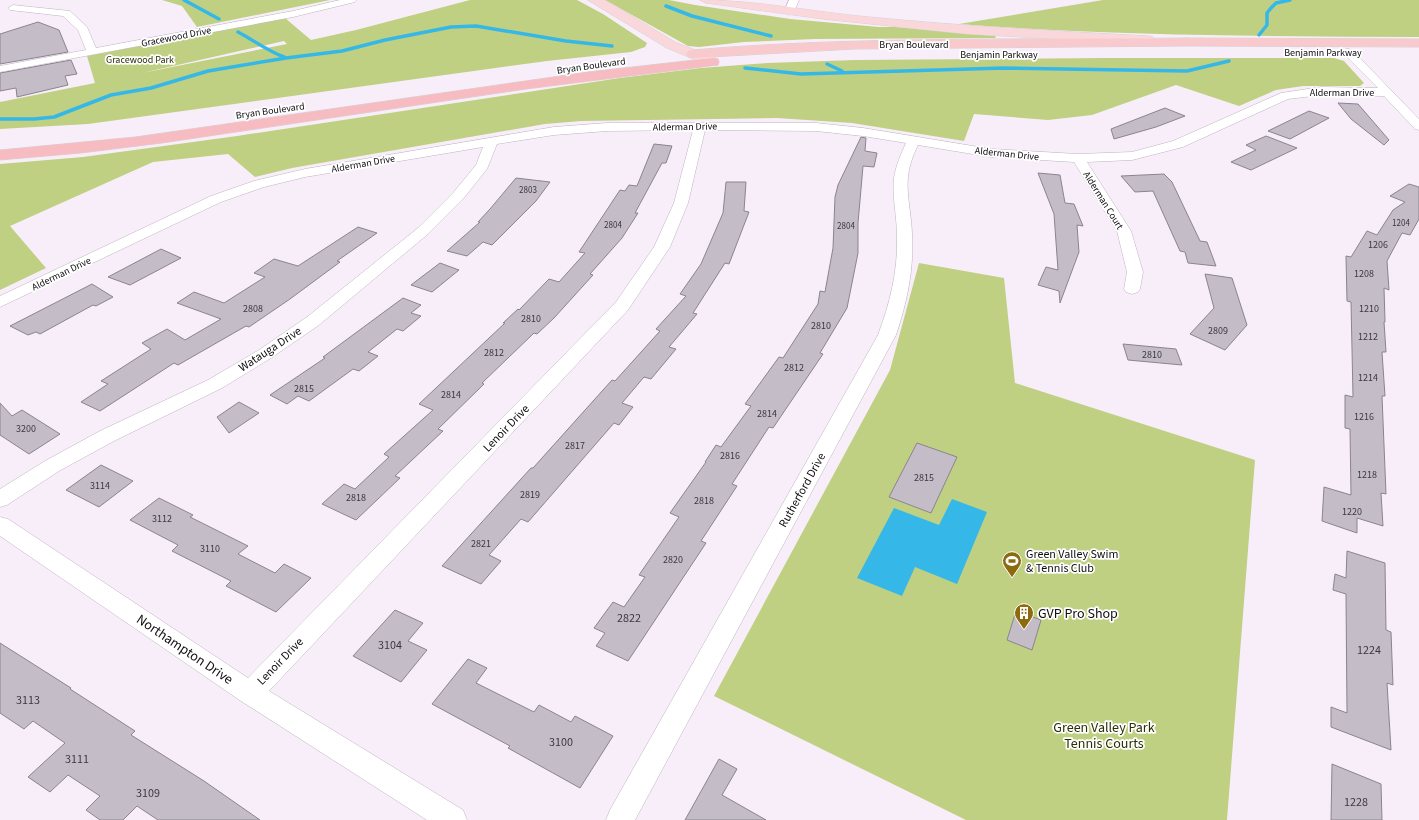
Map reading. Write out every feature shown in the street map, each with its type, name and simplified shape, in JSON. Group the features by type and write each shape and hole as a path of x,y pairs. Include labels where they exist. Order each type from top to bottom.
{"highway":[{"name":"Bryan Boulevard","path":"316,103 603,63 726,51 854,45 1187,42"},
{"name":"Benjamin Parkway","path":"1187,42 1419,42"},
{"name":"Benjamin Parkway","path":"713,62 886,55 1419,52"},
{"name":"Bryan Boulevard","path":"0,156 116,145 270,124 640,69 713,62"},
{"name":"Bryan Boulevard","path":"239,115 254,112"}],"main road":[{"name":"Benjamin Parkway","path":"594,0 608,6 671,45 713,62"},
{"name":"Benjamin Parkway","path":"706,0 789,12 967,30 1187,42"}],"street":[{"name":"Gracewood Drive","path":"0,69 293,14 352,0"},
{"path":"789,12 794,0"},
{"path":"13,8 66,13 83,29 92,52"},
{"path":"1348,52 1419,126"},
{"name":"Alderman Drive","path":"0,302 216,199 259,184 305,173 554,131 606,127 816,127 863,132 991,153 1078,158 1132,156 1178,144 1285,96 1321,91 1386,92"},
{"name":"Lenoir Drive","path":"250,693 622,306 662,247 681,203 700,126"},
{"name":"Rutherford Drive","path":"620,820 887,335 897,307 904,271 905,236 901,178 906,157 914,140"},
{"name":"Watauga Drive","path":"0,499 52,466 107,436 216,384 265,354 313,321 428,226 458,196 482,166 492,141"},
{"name":"Alderman Court","path":"1078,158 1124,231 1135,272 1132,289"},
{"name":"Northampton Drive","path":"0,525 250,693 453,820"}],"green space":[{"path":"162,0 330,0 197,27 182,6"},
{"name":"Gracewood Park","path":"470,0 577,0 603,14 647,43 645,47 631,52 547,61 88,124 0,129 0,102 95,83 87,56 285,18 311,40 356,30","holes":["284,41 287,44 142,73"]},
{"path":"605,0 669,0 790,19 995,36 996,38 815,39 744,42 699,47 688,46"},
{"path":"1103,0 1419,0 1419,37 1246,36 1131,33 959,24"},
{"path":"1334,58 1344,61 1364,83 1360,86 1303,86 1276,90 1239,106 1176,85 1092,115 1048,120 974,114 964,141 852,123 777,118 581,121 545,124 292,168 255,177 228,154 153,162 10,226 46,268 0,290 0,164 83,157 237,136 620,78 701,68 767,63 855,60"},
{"name":"Green Valley Swim & Tennis Club","path":"919,263 1004,278 1015,383 1255,460 1227,820 966,820 714,696 890,370"}],"water":[{"path":"952,499 987,512 957,584 915,567 902,596 857,578 894,508 939,525"}],"building":[{"path":"38,22 59,30 68,52 0,64 0,34"},
{"path":"71,60 77,74 65,76 68,85 17,97 16,88 0,91 0,73"},
{"path":"1338,103 1358,104 1389,140 1384,145 1351,119"},
{"path":"1165,108 1185,116 1156,127 1114,139 1111,129"},
{"path":"1309,111 1329,118 1290,139 1268,131"},
{"path":"1266,136 1297,148 1251,170 1231,162 1256,150 1246,145"},
{"path":"861,137 866,138 865,151 877,153 874,167 863,166 858,223 858,253 847,308 820,353 823,354 773,428 769,427 732,484 737,486 701,541 706,543 628,661 596,646 605,633 594,628 613,602 624,607 645,577 639,575 679,517 670,513 706,462 716,445 721,447 751,406 745,404 779,357 783,358 818,304 820,291 825,292 833,248 835,197 838,185"},
{"path":"654,144 672,146 666,163 662,163 635,213 638,213 622,238 590,274 593,275 554,318 537,334 534,333 482,383 484,384 438,429 443,431 395,476 400,478 356,520 322,504 344,484 355,489 389,457 384,454 433,410 419,404 505,323 503,323 518,309 519,310 549,279 559,282 585,253 579,252 620,190 625,191 629,185 637,186"},
{"path":"1038,173 1060,175 1065,203 1074,204 1083,226 1077,225 1079,252 1060,303 1059,291 1038,285 1046,267 1058,270 1054,214"},
{"path":"1164,174 1172,182 1200,241 1207,242 1216,266 1188,263 1185,252 1180,251 1153,191 1135,192 1121,176"},
{"path":"516,178 550,182 536,201 492,245 483,242 467,256 447,251 480,222 478,222"},
{"path":"726,182 746,182 744,211 749,212 729,264 725,263 693,313 697,314 669,347 676,349 651,379 644,377 622,403 633,407 619,425 614,423 528,522 521,519 489,555 501,561 481,584 442,566 612,380 615,381 660,331 656,329 686,296 680,294 701,264 723,213"},
{"path":"1409,184 1419,187 1419,219 1410,235 1402,233 1387,261 1389,290 1384,288 1386,352 1382,352 1385,396 1382,396 1386,494 1381,493 1383,526 1357,518 1357,533 1322,521 1324,487 1351,495 1350,429 1345,428 1345,395 1353,397 1351,302 1347,301 1346,256 1351,257 1367,231 1377,235 1393,210 1405,202 1390,196"},
{"path":"358,227 377,233 337,261 340,262 290,299 249,327 246,326 178,365 174,363 100,411 81,402 108,384 101,381 151,349 142,343 167,329 185,340 221,319 177,303 194,292 224,303 265,277 254,273 274,259 298,266"},
{"path":"161,249 181,258 130,285 108,277"},
{"path":"440,263 459,270 432,292 411,285"},
{"path":"1205,274 1232,278 1247,325 1225,350 1190,334 1214,308"},
{"path":"92,284 113,297 96,306 93,305 40,334 36,332 28,335 10,326"},
{"path":"403,298 421,305 411,313 421,316 403,331 397,329 368,352 378,356 359,371 353,369 309,401 298,396 287,404 270,395 325,358 323,357"},
{"path":"1123,344 1176,349 1182,365 1128,360"},
{"path":"239,402 259,413 229,433 217,417"},
{"path":"0,403 12,416 22,410 60,434 29,454 0,435"},
{"path":"917,443 957,457 931,513 889,497"},
{"path":"101,465 133,481 99,507 66,490"},
{"path":"159,498 193,515 190,517 248,546 238,554 275,573 284,564 311,578 276,612 226,586 231,581 172,551 178,545 130,520"},
{"path":"1347,551 1385,563 1386,630 1391,632 1393,685 1387,683 1391,750 1331,727 1331,707 1347,713 1346,594 1333,590 1335,574 1346,578"},
{"path":"395,610 423,623 408,641 427,650 401,682 353,656"},
{"name":"GVP Pro Shop","path":"1016,611 1041,620 1032,650 1007,640"},
{"path":"0,643 135,731 131,735 204,781 260,820 158,820 137,806 123,820 100,820 86,810 100,796 68,775 50,792 28,777 65,743 33,721 24,729 0,713"},
{"path":"468,659 487,668 476,683 534,712 539,705 571,722 575,716 613,736 580,788 508,748 510,746 432,704"},
{"path":"719,759 737,769 722,795 766,820 685,820"},
{"path":"1332,764 1381,784 1382,820 1331,820"}],"waterway":[{"path":"184,0 219,19"},
{"path":"1259,35 1267,25 1267,13 1271,8 1276,3 1290,0"},
{"path":"666,6 692,16 771,36"},
{"path":"0,119 34,119 54,117 111,95 151,88 208,71 286,58 342,51 385,40 451,27 476,26 566,41 612,46"},
{"path":"238,32 266,49 284,57"},
{"path":"745,68 801,74 1004,68 1187,71 1229,61"},
{"path":"827,64 842,71"}],"place":[{"name":"Green Valley Swim & Tennis Club","path":"1012,578"},
{"name":"GVP Pro Shop","path":"1024,630"}],"park label":[{"name":"Green Valley Park Tennis Courts","path":"1104,736"}]}
